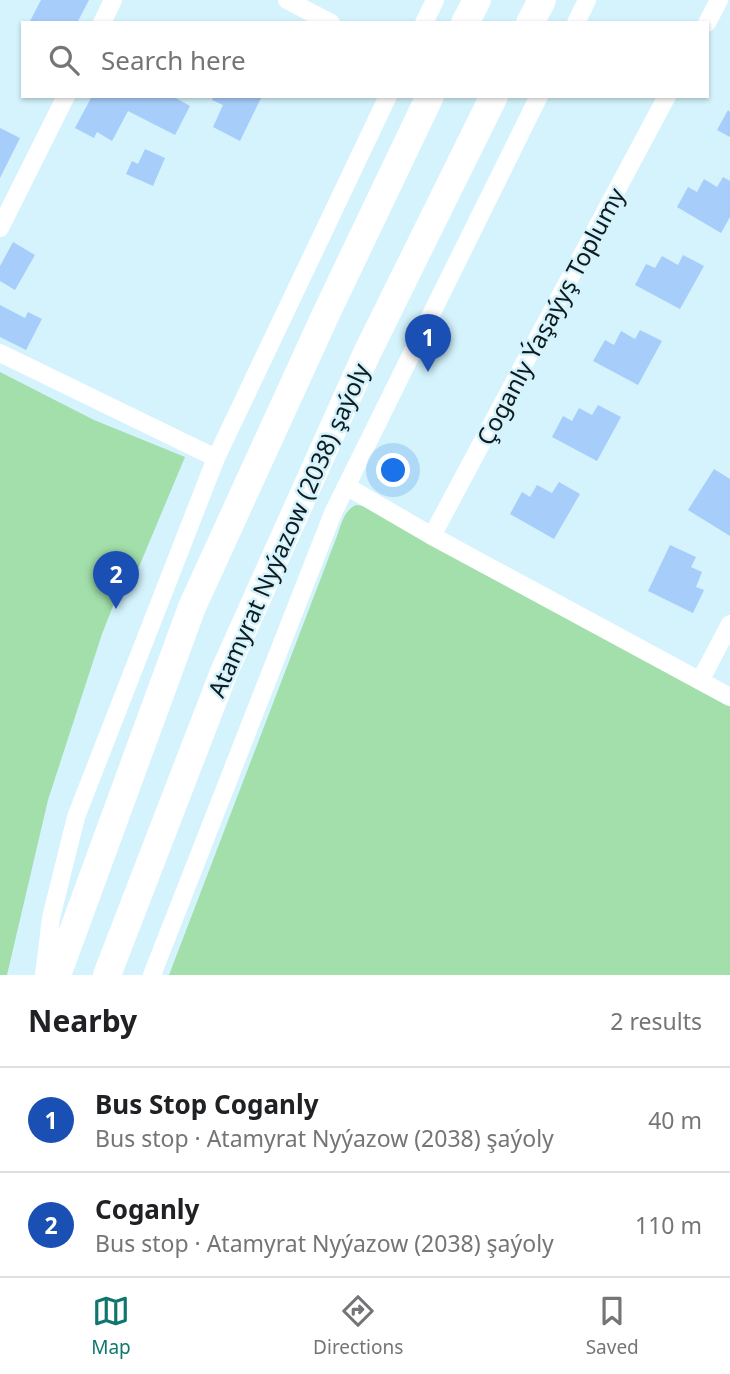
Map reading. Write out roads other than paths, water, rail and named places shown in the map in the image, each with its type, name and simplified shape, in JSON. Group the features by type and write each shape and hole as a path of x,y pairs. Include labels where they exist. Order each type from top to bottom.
{"main road":[{"path":"466,21 477,0"},
{"path":"531,21 542,0"},
{"name":"Atamyrat Nyýazow (2038) şaýoly","path":"57,975 192,607 324,316 429,98"},
{"name":"Atamyrat Nyýazow (2038) şaýoly","path":"107,975 224,672 367,353 493,98"}],"street":[{"path":"103,21 113,0"},
{"path":"286,0 327,21"},
{"path":"425,21 435,0"},
{"path":"577,21 587,0"},
{"path":"708,21 719,0"},
{"path":"0,228 64,98"},
{"path":"44,975 51,918 76,817 216,458 387,98"},
{"path":"152,975 333,513 538,98"},
{"name":"Çoganly Ýaşaýyş Toplumy","path":"432,536 666,98"},
{"path":"0,353 216,458"},
{"path":"346,486 432,536 730,697"},
{"path":"700,681 730,624"}],"place":[{"name":"Bus Stop Coganly","path":"428,372"},
{"name":"Coganly","path":"116,609"}]}
